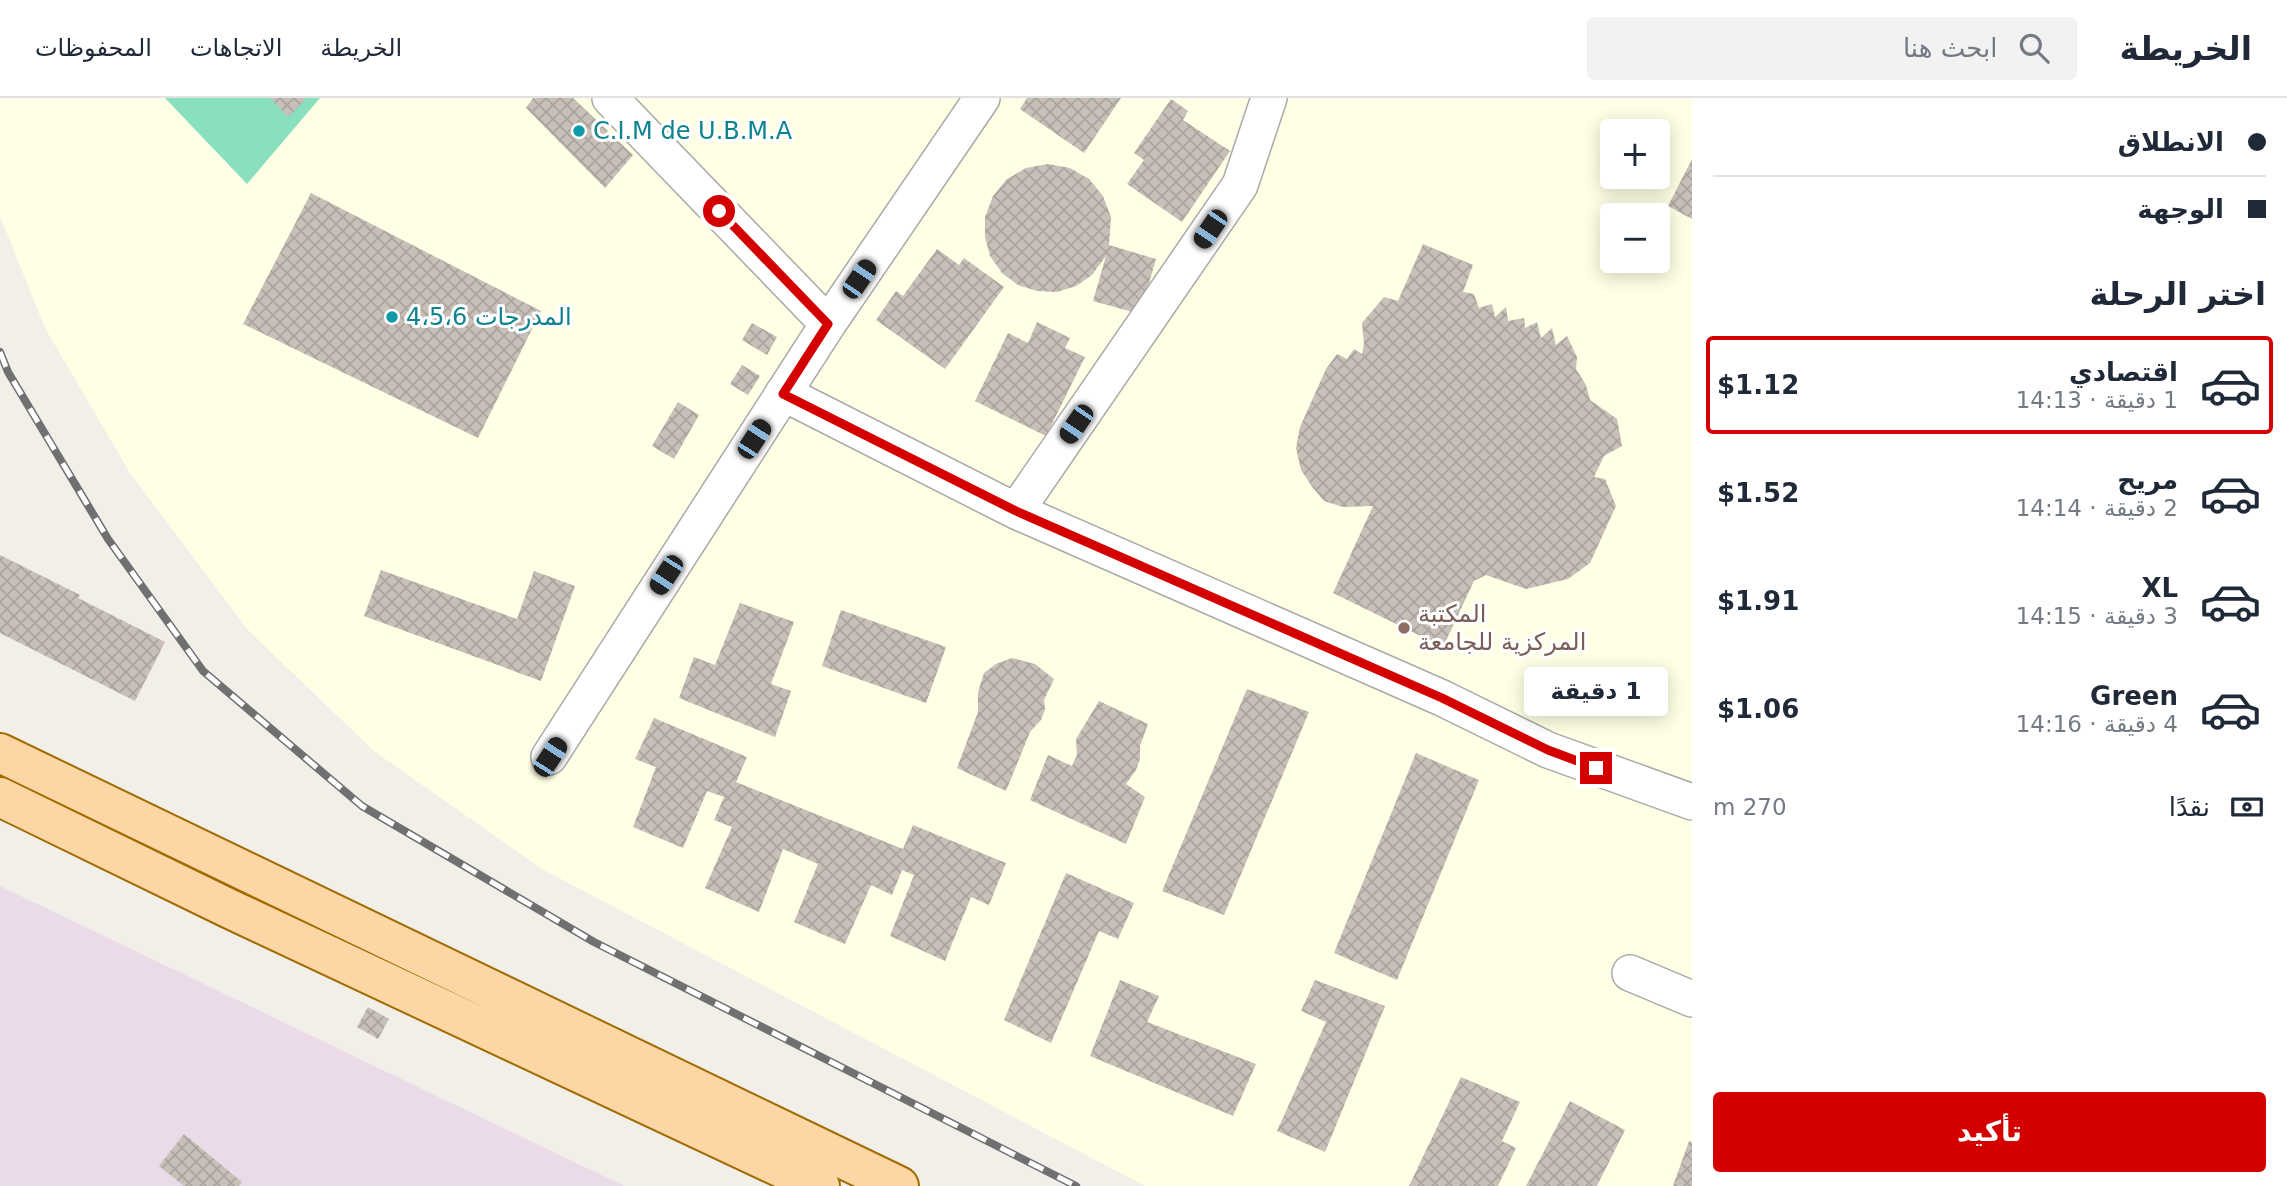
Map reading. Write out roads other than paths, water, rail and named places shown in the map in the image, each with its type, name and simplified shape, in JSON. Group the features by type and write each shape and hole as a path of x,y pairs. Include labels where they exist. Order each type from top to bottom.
{"main road":[{"path":"0,753 899,1186"},
{"path":"0,797 230,909 820,1186"}],"lane":[{"path":"610,98 828,324"},
{"path":"550,757 828,324 982,98"},
{"path":"1016,511 1240,185 1269,98"},
{"path":"783,394 1016,511 1442,698 1548,750 1692,802"},
{"path":"1630,973 1692,999"}],"railway":[{"path":"0,352 8,372 108,539 203,671 362,806 594,942 1076,1186"}],"place":[{"name":"C.I.M de U.B.M.A","path":"579,131"},
{"name":"المدرجات 4،5،6","path":"392,317"},
{"name":"المكتبة المركزية للجامعة","path":"1404,628"}]}
